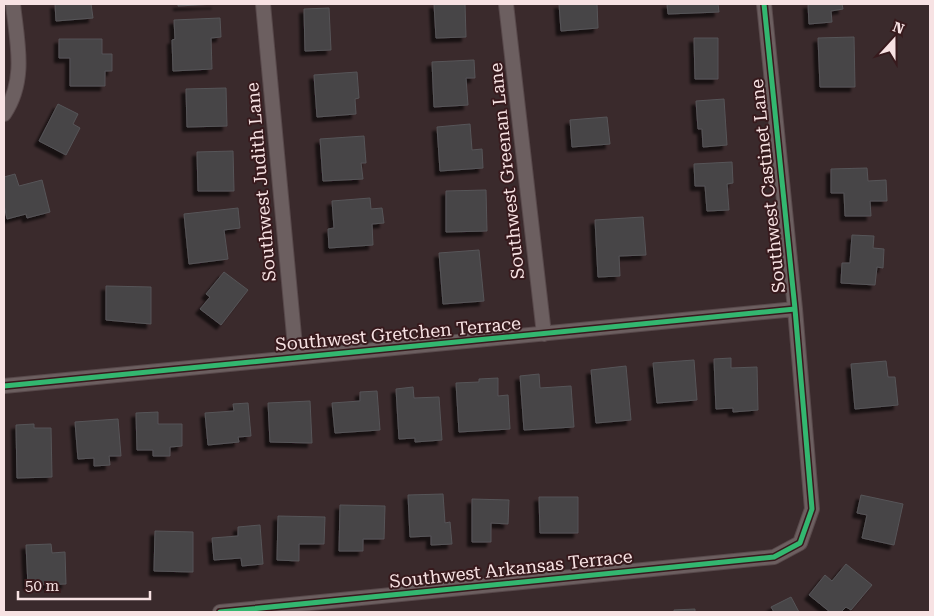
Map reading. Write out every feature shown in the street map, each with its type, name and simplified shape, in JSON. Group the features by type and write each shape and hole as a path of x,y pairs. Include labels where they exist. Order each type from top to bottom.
{"street":[{"path":"4,114 13,100 20,71 13,4"},
{"name":"Southwest Judith Lane","path":"263,4 296,357"},
{"name":"Southwest Greenan Lane","path":"506,4 544,334"},
{"name":"Southwest Castinet Lane","path":"764,4 795,310 812,509 800,543"},
{"name":"Southwest Gretchen Terrace","path":"4,386 795,310"},
{"name":"Southwest Arkansas Terrace","path":"220,612 774,557 800,543"}],"building":[{"path":"55,4 91,4 93,18 56,21"},
{"path":"178,4 216,4 178,6"},
{"path":"434,4 465,4 466,37 436,38"},
{"path":"559,4 597,4 598,28 561,31"},
{"path":"667,4 718,4 719,12 668,14"},
{"path":"808,4 842,4 843,9 831,11 832,22 809,24"},
{"path":"329,8 331,50 305,51 304,9"},
{"path":"220,18 221,37 211,38 212,69 173,71 172,40 175,39 174,20"},
{"path":"854,37 855,87 820,87 818,38"},
{"path":"694,38 718,38 718,79 695,79"},
{"path":"59,39 102,39 102,54 112,54 112,71 105,71 105,86 70,86 70,58 59,58"},
{"path":"474,60 475,78 466,78 468,105 434,107 432,62"},
{"path":"357,72 359,98 355,99 356,114 317,117 314,75"},
{"path":"226,88 227,126 187,127 186,89"},
{"path":"724,99 727,145 703,147 702,129 698,129 696,101"},
{"path":"58,104 78,114 73,124 80,128 66,155 39,141"},
{"path":"607,117 610,144 572,147 570,120"},
{"path":"470,124 472,150 482,149 483,168 440,171 437,127"},
{"path":"364,136 366,163 361,163 363,179 323,181 320,139"},
{"path":"233,151 234,191 198,191 197,152"},
{"path":"732,162 733,183 727,184 729,210 707,211 705,186 695,186 694,164"},
{"path":"867,168 868,181 886,180 887,201 870,201 871,216 845,216 844,193 831,193 831,169"},
{"path":"15,174 19,186 42,180 50,212 27,218 26,214 7,219 4,205 4,177"},
{"path":"486,190 487,231 446,232 446,191"},
{"path":"370,198 371,209 382,208 384,223 372,224 373,245 329,248 328,229 334,228 332,201"},
{"path":"238,208 240,228 224,230 228,259 189,264 184,214"},
{"path":"643,217 646,255 619,256 620,276 598,277 595,220"},
{"path":"852,235 874,236 873,248 884,249 883,268 877,267 875,285 841,283 842,263 850,263"},
{"path":"479,250 484,301 443,304 439,253"},
{"path":"224,272 248,290 221,325 200,309 210,297 206,294"},
{"path":"106,286 151,287 151,324 106,320"},
{"path":"731,358 731,368 757,367 758,410 733,412 733,408 716,409 714,359"},
{"path":"694,360 697,400 657,403 653,363"},
{"path":"886,361 888,377 895,377 898,405 855,409 851,364"},
{"path":"626,366 631,420 596,423 591,370"},
{"path":"539,374 540,388 571,386 574,427 524,430 520,376"},
{"path":"498,378 498,396 508,395 510,429 459,432 456,383 479,382 479,379"},
{"path":"413,387 414,398 439,397 442,440 415,442 415,438 399,439 396,389"},
{"path":"377,391 380,430 335,433 332,403 360,401 360,392"},
{"path":"310,401 312,443 270,442 268,403"},
{"path":"248,403 251,436 238,437 239,442 208,445 205,413 234,411 233,404"},
{"path":"158,412 158,424 182,424 182,446 170,447 170,456 153,456 153,450 137,450 136,413"},
{"path":"118,419 121,456 109,456 110,465 94,466 94,458 78,459 75,422"},
{"path":"34,424 34,428 51,428 52,477 17,478 16,425"},
{"path":"443,494 445,523 450,522 452,544 431,545 431,536 410,537 408,495"},
{"path":"861,495 903,504 894,545 862,538 867,515 857,513"},
{"path":"539,497 578,497 578,533 540,533"},
{"path":"472,499 509,500 508,524 491,523 491,542 472,542"},
{"path":"340,505 385,506 384,539 363,539 363,551 339,551"},
{"path":"278,516 325,517 324,544 299,544 299,561 277,560"},
{"path":"260,525 263,564 242,566 241,558 214,560 212,538 238,536 238,527"},
{"path":"155,531 193,532 193,572 154,571"},
{"path":"51,544 52,553 65,552 66,584 28,585 26,545"},
{"path":"846,564 872,585 851,610 846,607 841,612 830,612 809,595 825,575 832,581"},
{"path":"791,597 799,612 774,612 771,607"},
{"path":"695,609 695,612 674,612 674,610"}],"cycle path":[{"path":"220,612 774,557 800,543 812,509 795,309 764,4"},
{"path":"4,386 795,309"}]}
